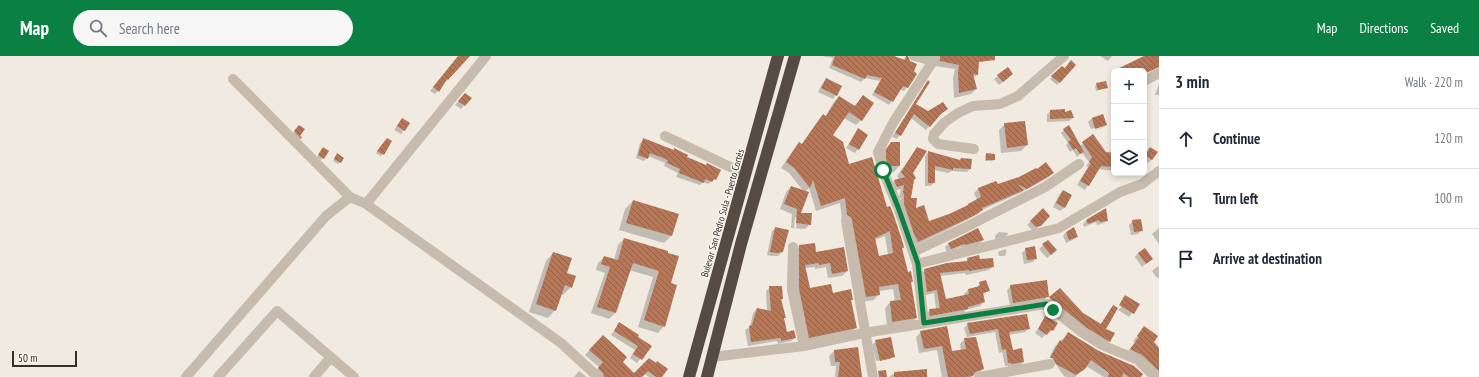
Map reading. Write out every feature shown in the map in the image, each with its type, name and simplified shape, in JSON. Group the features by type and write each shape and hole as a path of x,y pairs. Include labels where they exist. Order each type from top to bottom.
{"highway":[{"name":"Bulevar San Pedro Sula - Puerto Cortés","path":"689,377 778,56"},
{"path":"707,377 741,244 795,56"}],"street":[{"path":"366,204 486,56"},
{"path":"914,56 934,59 893,123 878,152 883,170 918,264 924,323"},
{"path":"974,149 938,144 933,139 934,134 945,122 963,110 973,106 1000,104 1018,96 1064,56"},
{"path":"1147,79 1159,73"},
{"path":"233,79 350,197 366,204 561,343 598,377"},
{"path":"665,136 745,174"},
{"path":"913,252 1045,187 1079,164"},
{"path":"918,264 1059,228 1120,192 1142,184 1159,171"},
{"path":"186,377 326,216 350,197"},
{"path":"846,222 873,377"},
{"path":"793,247 792,290 804,346"},
{"path":"712,357 804,346 864,332 1046,304 1102,346 1138,360 1155,377"},
{"path":"218,377 277,311 354,377"},
{"path":"314,377 331,357"},
{"path":"979,377 1050,364"}],"building":[{"path":"458,56 470,56 448,80 447,79 439,92 433,87"},
{"path":"835,56 894,56 905,60 906,56 908,56 910,61 917,64 914,71 917,74 908,88 903,86 893,102 874,92 882,78 867,75 865,79 832,65"},
{"path":"940,56 995,56 995,60 979,62 978,75 973,74 977,89 959,93 959,65 940,61"},
{"path":"1144,56 1159,56 1159,67 1147,73 1147,68 1119,68"},
{"path":"1071,60 1076,65 1060,83 1051,76 1062,66 1065,68"},
{"path":"1008,67 1013,74 1003,82 997,75"},
{"path":"826,78 842,86 837,96 821,88"},
{"path":"928,80 930,82 916,104 928,111 943,102 948,109 941,114 930,127 914,114 901,136 895,133"},
{"path":"1106,81 1108,88 1098,90 1096,83"},
{"path":"465,93 472,98 465,106 458,101"},
{"path":"863,95 874,103 862,121 849,112 833,135 843,142 849,164 872,157 887,207 890,206 903,243 904,248 902,248 908,272 911,271 913,282 911,282 917,318 892,322 890,301 901,300 898,284 879,287 880,295 866,297 852,220 851,217 847,215 845,198 821,206 813,180 810,188 794,168 786,162 799,142 802,144 823,114 826,116 839,96 855,106","holes":["890,231 893,253 879,256 875,238"]},
{"path":"1065,109 1065,112 1071,110 1074,118 1050,119 1050,110"},
{"path":"1103,114 1107,125 1095,129 1092,118"},
{"path":"402,118 410,123 405,131 397,126"},
{"path":"1025,121 1028,145 1007,148 1004,123"},
{"path":"299,125 305,129 300,136 302,137 301,139 294,131"},
{"path":"1069,125 1084,152 1080,154 1076,148 1073,150 1068,142 1071,140 1063,129"},
{"path":"858,128 868,135 859,150 849,144"},
{"path":"1093,134 1106,152 1111,153 1111,167 1101,166 1089,186 1080,181 1091,163 1089,162 1092,157 1082,142"},
{"path":"387,138 392,141 384,155 377,151"},
{"path":"643,138 674,150 674,148 688,155 687,157 706,165 707,163 721,170 716,180 714,179 712,182 705,179 704,183 679,173 680,169 667,163 668,160 650,153 648,159 638,155"},
{"path":"891,142 900,142 900,166 889,166 886,159 886,150"},
{"path":"323,147 329,151 324,159 318,155"},
{"path":"917,147 927,151 913,173 916,178 914,180 911,198 917,198 916,208 924,205 929,221 968,205 981,197 978,188 996,181 998,184 1019,177 1036,168 1037,169 1046,162 1054,173 1027,189 1017,184 1024,190 982,208 983,210 973,216 918,242 904,204 904,185 897,187 894,180 905,177 901,172"},
{"path":"1150,147 1158,152 1152,160 1147,156 1147,152"},
{"path":"928,151 960,160 961,158 972,159 971,169 953,168 953,170 935,166 935,183 928,183"},
{"path":"337,153 344,158 341,163 334,159"},
{"path":"986,153 995,154 995,160 986,160"},
{"path":"791,186 809,192 801,213 812,213 811,225 796,223 797,209 784,204"},
{"path":"1063,190 1072,195 1065,208 1056,203"},
{"path":"633,200 679,214 672,236 626,223"},
{"path":"1043,208 1050,216 1041,226 1036,227 1030,221"},
{"path":"1106,208 1108,221 1100,222 1099,220 1088,224 1086,220"},
{"path":"1141,219 1143,231 1134,232 1132,220"},
{"path":"775,227 789,230 783,252 770,252"},
{"path":"1074,227 1078,237 1069,240 1066,232"},
{"path":"978,228 984,240 964,244 951,249 948,243"},
{"path":"624,238 668,251 668,253 679,256 671,283 677,285 665,327 644,320 659,271 633,263 616,313 597,307 610,267 601,264 604,256 618,260"},
{"path":"1048,240 1057,250 1051,255 1042,244"},
{"path":"815,243 816,252 844,247 848,271 832,274 830,263 805,265 810,288 831,284 833,293 851,289 853,300 851,300 857,328 809,338 799,289 799,245"},
{"path":"1035,246 1037,259 1027,260 1025,248"},
{"path":"1145,248 1153,259 1146,264 1138,253"},
{"path":"553,252 572,258 567,273 576,276 572,288 565,285 556,311 536,304"},
{"path":"979,255 980,259 993,258 994,267 969,271 940,273 946,299 969,294 968,289 980,286 979,282 986,280 990,291 983,293 985,302 968,307 968,309 930,316 929,309 940,308 937,290 927,292 924,269 947,263 968,261 967,258"},
{"path":"1047,280 1049,297 1013,303 1010,285"},
{"path":"769,286 782,286 783,299 781,299 786,318 784,318 787,332 794,330 796,338 781,341 781,338 751,342 749,326 752,325 757,308 771,311"},
{"path":"1060,288 1083,313 1101,324 1113,305 1118,308 1106,329 1115,333 1110,342 1087,328 1049,297"},
{"path":"1125,295 1140,304 1134,314 1119,305"},
{"path":"1027,314 1030,329 1009,332 1013,350 1022,348 1024,362 1011,364 1008,363 1006,349 1002,350 998,329 970,334 967,323"},
{"path":"1045,316 1058,323 1053,331 1050,330 1047,335 1038,329"},
{"path":"619,322 639,335 638,337 652,346 642,360 633,354 638,346 614,331"},
{"path":"947,326 952,351 966,349 964,338 976,337 984,369 975,372 973,376 948,377 942,346 924,349 920,331"},
{"path":"1144,326 1158,336 1154,342 1159,348 1159,371 1142,355 1130,349 1139,337 1137,336"},
{"path":"1068,332 1099,351 1134,366 1143,374 1141,377 1129,377 1123,373 1122,377 1108,377 1109,373 1091,360 1085,369 1076,375 1056,364 1053,358 1050,358 1060,340 1062,342"},
{"path":"603,335 627,357 623,362 634,373 649,358 656,363 657,361 668,369 662,377 656,377 648,371 642,377 604,377 603,373 598,368 603,362 589,350"},
{"path":"891,337 895,357 880,361 875,340"},
{"path":"858,347 862,377 838,377 840,362 835,362 834,350"},
{"path":"927,369 927,377 894,377 894,372"},
{"path":"886,370 887,377 879,377 878,371"}],"route":[{"path":"883,170 918,264 924,323 1046,304 1053,310"}]}
